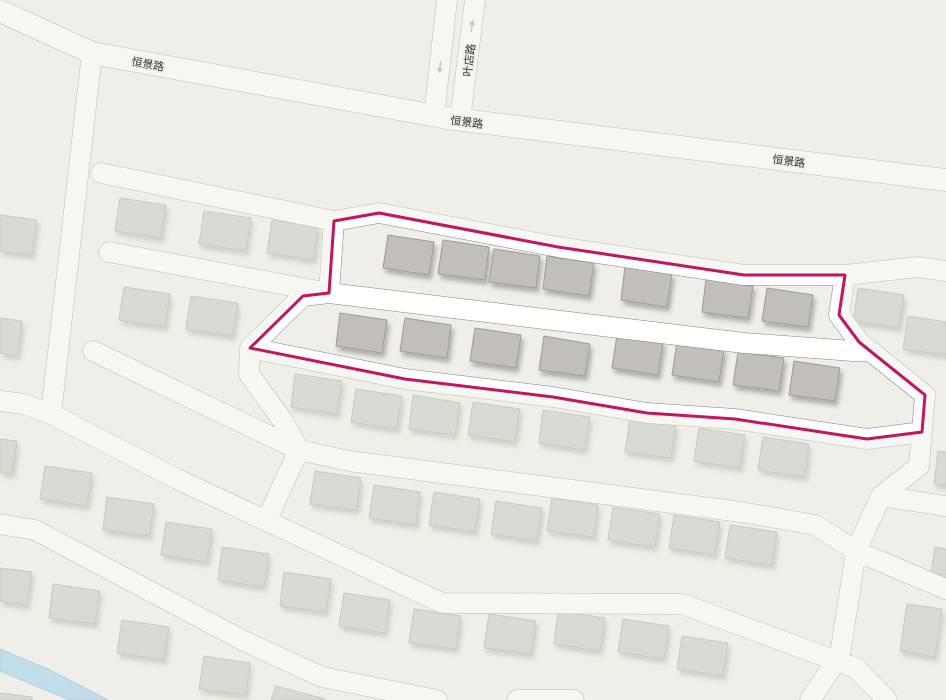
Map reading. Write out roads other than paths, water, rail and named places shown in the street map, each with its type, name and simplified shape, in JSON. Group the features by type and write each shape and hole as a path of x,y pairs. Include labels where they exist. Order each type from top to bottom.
{"street":[{"path":"434,116 447,0"},
{"name":"叶店路","path":"460,120 475,0"},
{"name":"恒景路","path":"0,11 92,53 434,116 946,180"},
{"path":"51,414 92,53"},
{"path":"101,173 334,221 379,213 558,247 744,275 845,275 918,267 946,271"},
{"path":"329,293 334,221"},
{"path":"109,252 329,293 744,342 869,351"},
{"path":"810,700 840,655 856,551 881,496 919,466 922,432 925,395 859,342 839,315 845,275"},
{"path":"299,450 283,421 249,374 250,348 303,296 329,293"},
{"path":"250,348 405,379 553,397 647,413 735,419 867,439 922,432"},
{"path":"93,351 299,450 349,461 733,511 815,525 856,551 946,589"},
{"path":"0,401 24,404 51,414 175,478 442,603 682,604 856,668 887,700"},
{"path":"266,521 299,450"},
{"path":"881,496 946,506"},
{"path":"0,524 35,530 244,641 322,677 437,700"},
{"path":"517,700 574,700"}],"water":[{"path":"0,649 50,670 108,700 70,700 0,671"}]}
